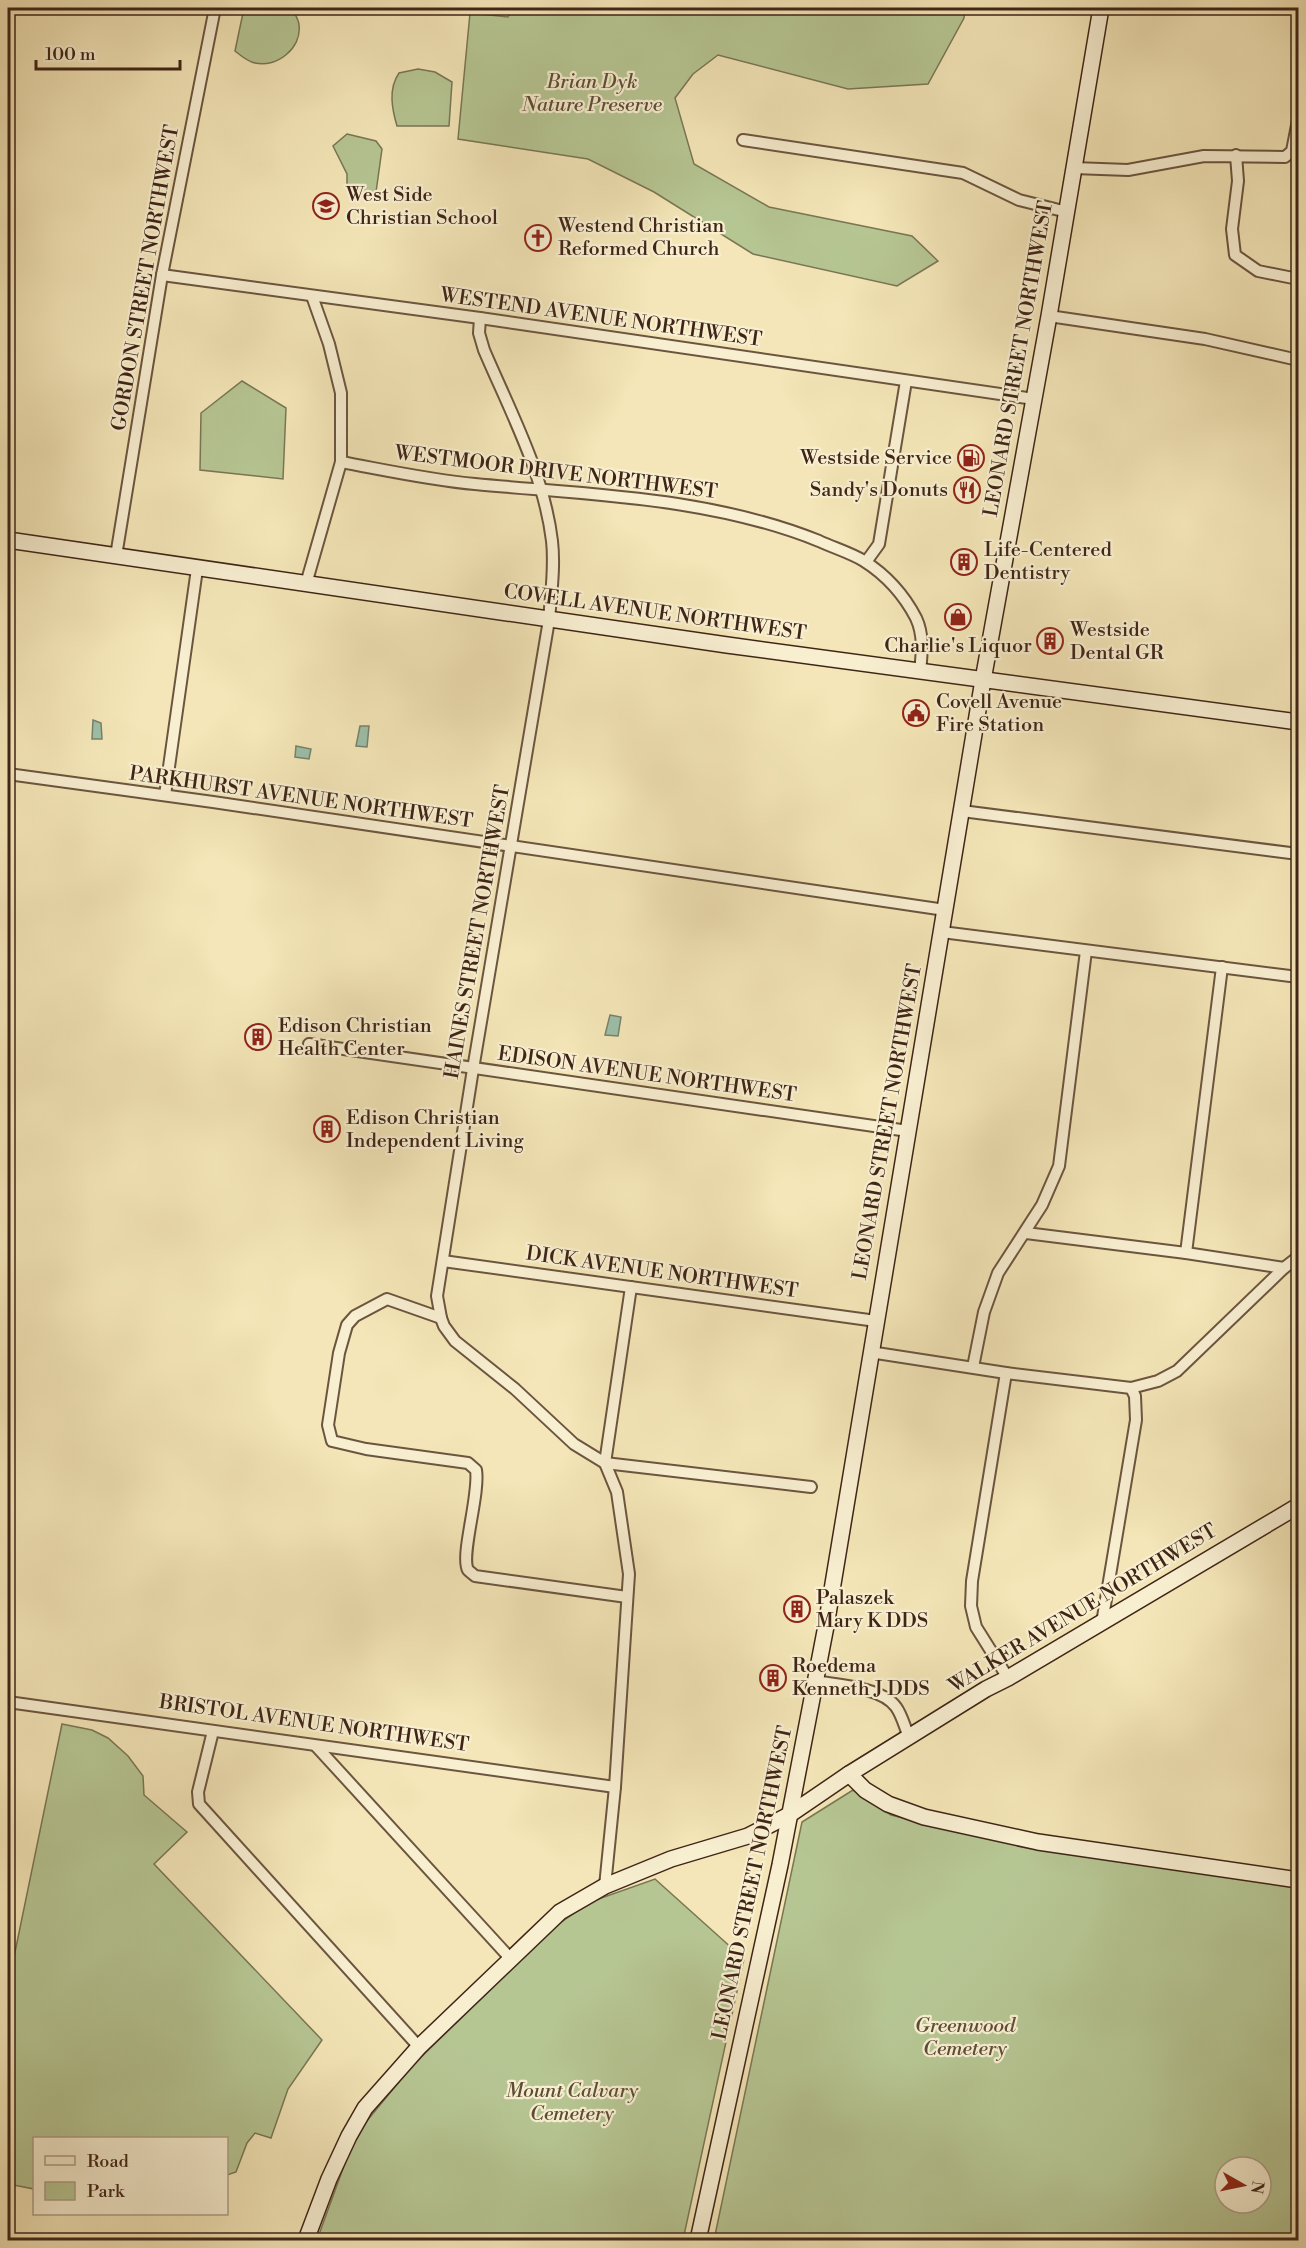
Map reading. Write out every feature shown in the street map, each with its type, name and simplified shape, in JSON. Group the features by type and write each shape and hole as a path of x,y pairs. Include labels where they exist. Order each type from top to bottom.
{"main road":[{"name":"LEONARD STREET NORTHWEST","path":"698,2241 789,1815 815,1681 983,680 1049,316 1101,8"},
{"name":"COVELL AVENUE NORTHWEST","path":"8,540 549,620 1299,722"},
{"name":"WALKER AVENUE NORTHWEST","path":"306,2241 329,2179 356,2122 379,2091 419,2047 560,1912 605,1886 665,1862 748,1836 789,1815 849,1774 986,1689 1299,1506"},
{"path":"849,1774 865,1790 888,1804 924,1817 1038,1842 1299,1880"}],"street":[{"name":"GORDON STREET NORTHWEST","path":"116,556 162,274 215,8"},
{"path":"1074,168 1128,170 1204,156 1285,157 1292,151 1299,120"},
{"path":"743,140 963,173 1019,200 1067,212"},
{"path":"1236,155 1238,181 1232,229 1235,255 1258,271 1299,279"},
{"name":"WESTEND AVENUE NORTHWEST","path":"162,274 1034,399"},
{"path":"306,584 341,462 341,393 329,344 312,296"},
{"path":"1049,316 1205,339 1299,360"},
{"name":"HAINES STREET NORTHWEST","path":"480,318 478,333 532,463 540,490 552,541 553,576 549,620 437,1296 441,1318 455,1341 515,1389 574,1444 605,1463 811,1487"},
{"path":"866,562 879,544 906,381"},
{"name":"WESTMOOR DRIVE NORTHWEST","path":"341,462 462,482 627,497 699,507 794,531 866,562 898,591 916,619 922,647 920,672"},
{"path":"165,795 197,569"},
{"name":"PARKHURST AVENUE NORTHWEST","path":"8,774 945,910"},
{"path":"962,811 1299,854"},
{"path":"942,932 1299,977"},
{"path":"973,1367 984,1312 998,1273 1042,1206 1059,1166 1086,951"},
{"path":"1186,1253 1222,967"},
{"name":"EDISON AVENUE NORTHWEST","path":"309,1044 908,1131"},
{"path":"1026,1233 1284,1268"},
{"path":"870,1352 1131,1388 1158,1382 1177,1371 1284,1268 1299,1257"},
{"name":"DICK AVENUE NORTHWEST","path":"443,1261 876,1322"},
{"path":"605,1886 615,1787 629,1575 617,1491 605,1463 631,1287"},
{"path":"441,1318 387,1299 354,1317 347,1325 339,1353 328,1425 332,1441 366,1449 468,1463 476,1470 478,1481 476,1500 466,1559 468,1570 475,1576 627,1597"},
{"path":"1006,1372 972,1581 970,1606 976,1627 1008,1678"},
{"path":"1102,1623 1136,1420 1135,1396 1131,1388"},
{"path":"815,1681 854,1687 886,1697 896,1707 909,1737"},
{"name":"BRISTOL AVENUE NORTHWEST","path":"8,1702 615,1787"},
{"path":"213,1731 198,1792 199,1804 419,2047"},
{"path":"316,1746 510,1958"}],"green space":[{"path":"244,8 292,8 299,25 299,33 292,48 279,59 263,64 250,61 235,51"},
{"name":"Brian Dyk Nature Preserve","path":"512,8 965,8 964,18 928,84 848,89 718,55 693,74 675,98 694,164 769,207 912,236 938,261 897,286 753,254 654,192 588,159 458,139 470,13 508,17"},
{"path":"418,69 435,72 452,82 449,126 397,126 392,99 393,86 399,73"},
{"path":"347,134 376,141 382,149 376,192 372,195 347,187 347,174 333,146"},
{"path":"242,381 286,408 283,479 200,470 201,413"},
{"path":"62,1724 92,1730 108,1738 128,1756 143,1776 144,1795 187,1832 154,1864 322,2040 288,2089 271,2138 255,2133 247,2143 236,2172 228,2175 228,2137 33,2137 33,2189 8,2184 8,1986"},
{"name":"Greenwood Cemetery","path":"853,1790 891,1815 949,1829 1298,1881 1298,2240 714,2240 802,1822"},
{"name":"Mount Calvary Cemetery","path":"655,1879 744,1959 683,2240 317,2240 349,2152 366,2122 412,2066 553,1928 590,1902"}],"shaded area":[{"path":"93,720 101,723 102,739 92,739"},
{"path":"360,726 369,726 367,747 356,746"},
{"path":"296,746 311,749 309,759 295,757"},
{"path":"610,1015 621,1017 618,1036 605,1035"}],"place":[{"name":"West Side Christian School","path":"326,206"},
{"name":"Westend Christian Reformed Church","path":"538,238"},
{"name":"Westside Service","path":"971,458"},
{"name":"Sandy's Donuts","path":"967,490"},
{"name":"Life-Centered Dentistry","path":"964,562"},
{"name":"Charlie's Liquor","path":"958,617"},
{"name":"Westside Dental GR","path":"1050,641"},
{"name":"Covell Avenue Fire Station","path":"916,713"},
{"name":"Edison Christian Health Center","path":"258,1037"},
{"name":"Edison Christian Independent Living","path":"327,1129"},
{"name":"Palaszek Mary K DDS","path":"797,1609"},
{"name":"Roedema Kenneth J DDS","path":"773,1678"}]}
